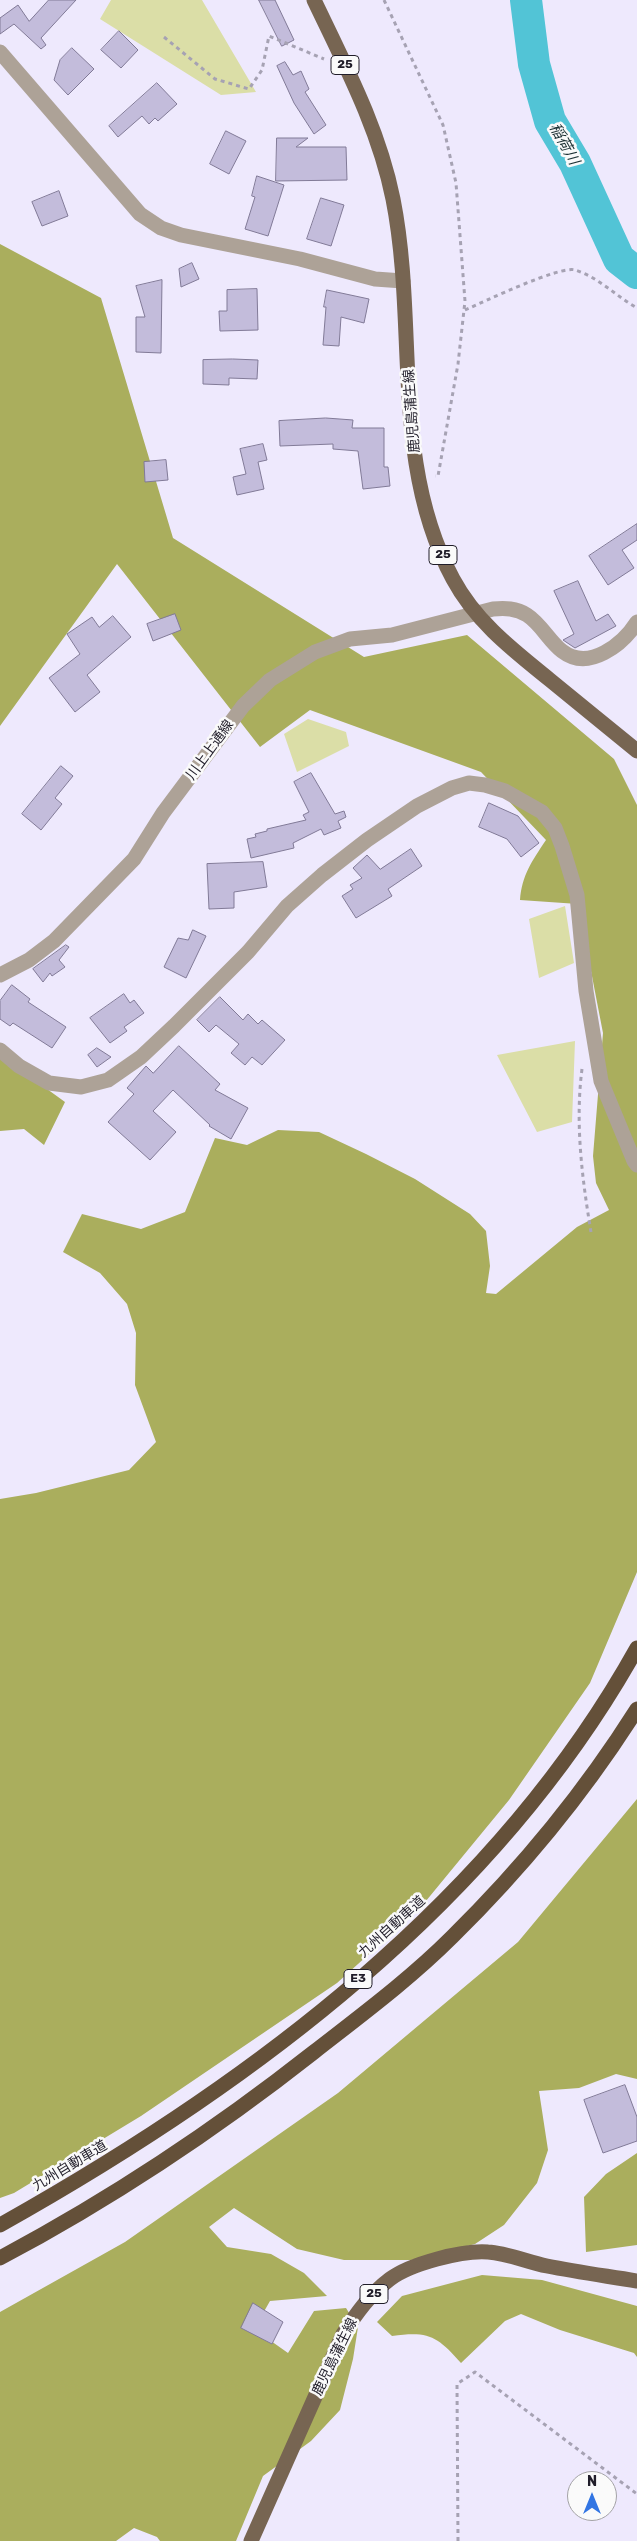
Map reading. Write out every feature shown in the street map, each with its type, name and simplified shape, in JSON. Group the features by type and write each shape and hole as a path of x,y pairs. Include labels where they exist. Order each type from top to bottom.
{"highway":[{"name":"九州自動車道","path":"0,2226 118,2156 252,2064 316,2014 428,1918 490,1852 539,1795 582,1739 637,1648"},
{"name":"E3","path":"0,2258 64,2224 206,2134 334,2036 428,1958 450,1939 508,1878 561,1818 608,1756 637,1709"}],"main road":[{"name":"鹿児島蒲生線","path":"314,0 348,69 383,162 393,200 407,321 410,424 417,479 428,520 448,568 475,612 497,637 637,751"},
{"name":"鹿児島蒲生線","path":"251,2541 343,2334 359,2310 390,2279 406,2270 444,2258 468,2252 488,2252 547,2266 637,2281"}],"street":[{"path":"0,52 140,214 161,228 181,236 300,259 374,280 403,281"},
{"name":"川上上通線","path":"0,975 28,960 54,941 134,859 163,814 242,706 270,680 316,652 350,639 400,633 475,612 509,608 527,615 564,652 578,658 600,656 616,646 637,622"},
{"path":"0,1050 19,1066 49,1083 81,1087 108,1080 141,1057 168,1032 248,952 287,906 329,869 417,806 452,788 469,783 485,785 505,791 542,812 555,828 577,895 586,991 601,1081 634,1162 637,1165"}],"path":[{"path":"384,0 443,125 456,183 464,310 458,364 438,476 417,479"},
{"path":"164,37 215,79 249,89 262,70 269,36 348,69"},
{"path":"464,310 552,273 573,268 592,276 617,297 637,308"},
{"path":"582,1066 578,1094 582,1177 591,1232"},
{"path":"458,2541 457,2384 475,2372 637,2494"}],"green space":[{"path":"111,0 202,0 256,92 221,95 100,19"},
{"path":"0,244 101,298 173,538 364,657 467,635 614,759 637,805 637,1572 590,1683 509,1800 421,1907 337,1983 141,2116 14,2193 0,2198 0,1499 36,1493 129,1470 156,1442 135,1385 136,1333 127,1304 100,1273 63,1252 82,1214 141,1229 185,1212 215,1138 247,1145 278,1130 319,1132 415,1179 470,1214 486,1231 490,1266 486,1293 496,1294 577,1227 609,1210 596,1183 593,1156 603,1033 578,904 520,900 525,876 546,840 481,772 310,710 260,747 117,564 0,726"},
{"path":"308,719 346,732 349,746 297,772 284,734"},
{"path":"565,906 574,963 539,978 529,919"},
{"path":"575,1041 572,1122 537,1132 497,1055"},
{"path":"0,1055 65,1102 44,1145 24,1129 0,1131"},
{"path":"637,1799 637,2079 616,2074 579,2088 539,2091 548,2150 537,2183 504,2225 475,2244 411,2260 344,2260 297,2249 234,2208 209,2227 227,2247 271,2254 304,2273 327,2296 270,2301 254,2329 288,2353 314,2311 346,2308 358,2327 353,2359 340,2410 311,2441 263,2476 236,2541 160,2541 157,2537 134,2528 116,2541 0,2541 0,2312 125,2242 338,2093 518,1942"},
{"path":"637,2153 637,2245 586,2252 584,2197 606,2174"},
{"path":"482,2275 542,2280 637,2306 637,2357 634,2353 560,2330 521,2314 505,2321 461,2363 445,2347 431,2337 415,2334 392,2336 377,2322 402,2296"}],"building":[{"path":"49,0 76,0 41,38 46,45 41,49 14,24 0,34 0,18 18,5 29,21"},
{"path":"259,0 275,0 294,40 282,46"},
{"path":"119,31 138,50 121,68 101,50"},
{"path":"72,48 94,69 68,95 54,80 60,60"},
{"path":"285,62 293,75 301,71 309,89 305,92 326,125 314,134 294,103 277,66"},
{"path":"157,83 177,104 158,121 155,118 149,124 142,116 118,137 109,126"},
{"path":"226,131 246,141 229,174 210,164"},
{"path":"277,138 308,138 296,147 346,147 347,180 276,181"},
{"path":"257,176 284,185 268,236 245,229 255,197 252,196"},
{"path":"59,191 68,216 42,226 32,202"},
{"path":"321,198 344,205 331,246 307,239"},
{"path":"192,263 199,279 181,287 179,269"},
{"path":"162,280 161,353 136,352 136,317 145,317 136,286"},
{"path":"257,289 258,330 220,331 219,311 227,311 227,290"},
{"path":"327,290 369,299 364,323 341,317 339,346 323,345 326,307 324,307"},
{"path":"203,360 258,360 257,379 229,378 229,385 203,384"},
{"path":"326,418 353,420 352,428 384,428 384,467 388,467 390,486 363,489 358,451 333,449 333,444 280,446 279,421"},
{"path":"263,444 267,460 258,462 264,489 237,495 233,477 246,474 240,449"},
{"path":"166,460 168,480 145,482 144,462"},
{"path":"637,524 637,540 622,550 634,568 608,585 589,556"},
{"path":"578,581 596,621 608,614 616,626 575,648 563,640 574,634 554,591"},
{"path":"175,614 181,630 153,641 147,624"},
{"path":"113,616 131,637 87,675 100,692 75,712 49,678 80,654 67,634 92,617 99,627"},
{"path":"61,766 73,776 55,798 62,804 41,830 22,814"},
{"path":"311,773 335,814 344,811 346,817 338,821 341,828 324,835 321,829 293,843 294,848 251,858 247,839 256,837 255,834 267,831 267,829 306,820 303,815 309,812 294,782"},
{"path":"489,803 518,816 539,843 521,857 507,839 479,827"},
{"path":"411,849 422,866 388,889 392,896 356,918 342,896 353,889 350,885 362,878 353,868 367,855 380,869"},
{"path":"263,862 267,887 234,892 234,908 209,909 207,864"},
{"path":"193,930 206,936 186,978 164,967 178,938 188,940"},
{"path":"66,945 69,947 59,960 65,967 52,976 50,973 43,982 33,969"},
{"path":"12,985 30,999 28,1002 66,1027 52,1048 13,1023 10,1026 0,1019 0,1001"},
{"path":"124,994 130,1003 134,1000 144,1013 124,1027 127,1031 110,1043 90,1018"},
{"path":"220,997 243,1020 248,1014 258,1024 262,1020 285,1040 262,1065 252,1057 245,1065 231,1053 239,1044 216,1025 209,1032 197,1020"},
{"path":"179,1046 220,1084 215,1090 248,1108 231,1139 209,1126 173,1090 153,1111 176,1132 150,1160 108,1122 134,1094 127,1088 146,1066 153,1073"},
{"path":"97,1048 111,1057 97,1067 88,1055"},
{"path":"625,2085 637,2117 637,2141 603,2153 584,2100"},
{"path":"253,2303 283,2322 272,2344 241,2328"}],"waterway":[{"name":"稲荷川","path":"526,0 534,64 550,121 575,163 619,259 637,273"}]}
